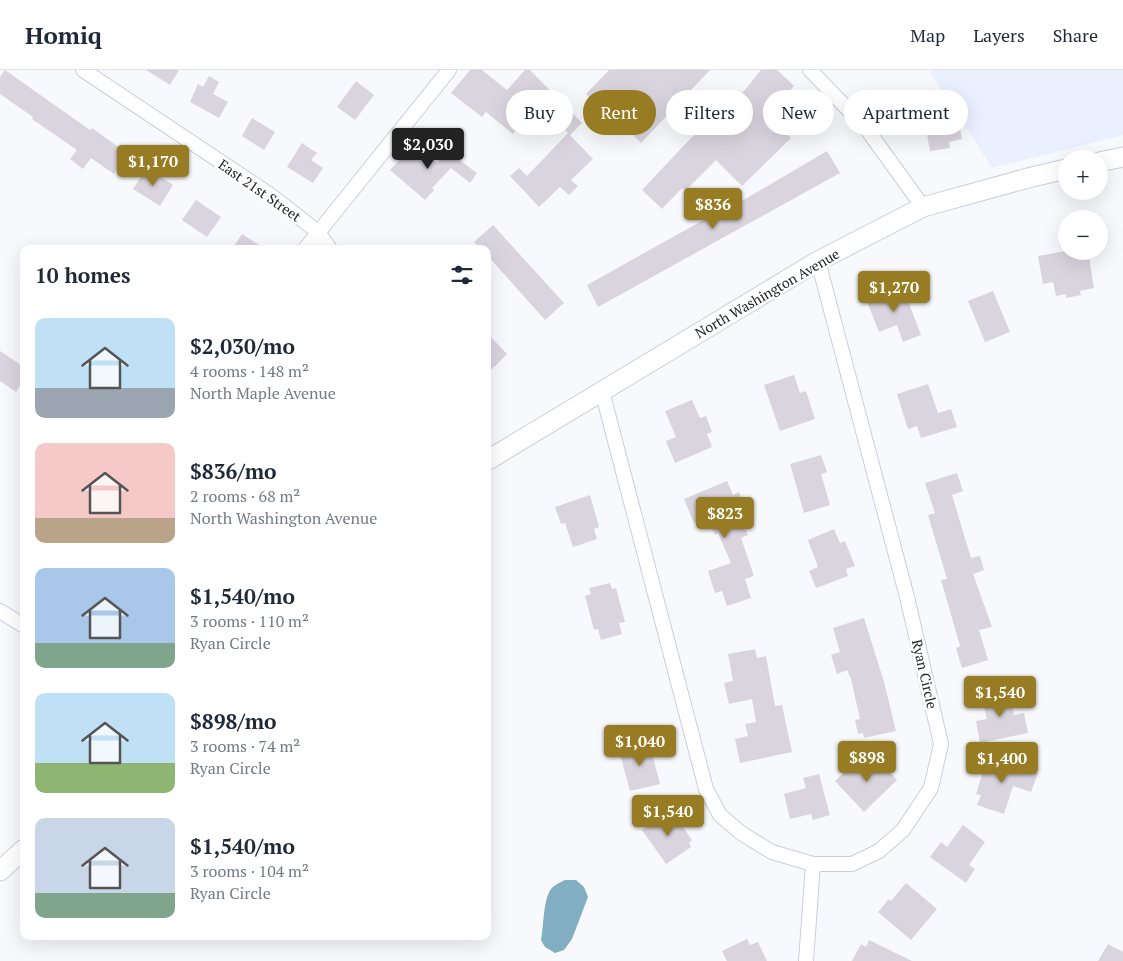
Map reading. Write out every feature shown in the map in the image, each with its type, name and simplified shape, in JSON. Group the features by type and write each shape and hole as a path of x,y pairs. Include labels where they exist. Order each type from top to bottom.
{"main road":[{"path":"1108,160 1123,157"},
{"name":"North Washington Avenue","path":"491,458 818,261 923,208 1058,171"},
{"path":"0,871 20,853"}],"street":[{"name":"East 21st Street","path":"83,70 269,194 318,232 327,245"},
{"path":"308,245 449,70"},
{"path":"810,70 866,128 923,208"},
{"name":"Ryan Circle","path":"602,391 706,789 720,815 741,833 772,852 813,864 852,864 879,851 903,830 932,788 941,744 907,597 818,261"},
{"path":"0,610 20,623"},
{"path":"806,961 813,864"}],"shaded area":[{"path":"929,70 1123,70 1123,135 992,168 968,131 968,90 942,90"}],"water":[{"path":"565,880 576,880 584,887 588,897 572,939 564,950 555,953 545,947 541,940 544,913 546,900 551,889"}],"building":[{"path":"5,70 90,130 92,128 128,154 114,174 91,158 83,169 70,159 77,150 0,94 0,77"},
{"path":"146,70 179,70 170,85"},
{"path":"470,70 482,70 507,90 506,128 486,112 482,117 451,93"},
{"path":"525,70 530,70 550,90 507,90"},
{"path":"609,70 710,70 691,90 666,90 666,117 656,127 656,90 590,90"},
{"path":"761,70 777,70 794,86 790,90 763,90 763,135 788,135 791,138 742,186 716,160 685,191 682,188 662,209 642,190 694,135 753,135 753,90 745,90"},
{"path":"209,76 219,82 213,94 228,102 219,118 190,102 198,84 203,87"},
{"path":"356,81 374,95 355,120 337,107"},
{"path":"573,114 582,123 573,132"},
{"path":"252,118 275,132 264,150 242,136"},
{"path":"566,135 570,135 593,159 571,180 578,186 569,195 560,187 539,207 510,176 519,168 527,176"},
{"path":"633,135 649,135 641,143"},
{"path":"927,135 961,135 962,139 949,142 950,148 930,151"},
{"path":"413,141 437,163 446,150 477,173 470,183 451,168 432,188 434,190 425,200 390,170 407,152 405,150"},
{"path":"302,143 317,153 311,160 323,168 313,183 287,167"},
{"path":"827,151 840,173 598,307 587,285 717,213 718,215"},
{"path":"147,168 173,185 160,206 133,189"},
{"path":"196,200 221,217 207,237 182,220"},
{"path":"493,225 564,303 545,320 491,259 491,245 477,245 474,242"},
{"path":"242,234 259,245 235,245"},
{"path":"1058,252 1058,260 1089,260 1094,288 1080,291 1081,295 1066,298 1066,294 1056,296 1053,282 1043,284 1038,256"},
{"path":"902,285 921,335 903,342 897,325 879,332 866,299"},
{"path":"993,291 1010,332 985,342 968,301"},
{"path":"491,337 507,354 491,370"},
{"path":"0,351 20,364 20,386 16,392 0,381"},
{"path":"794,375 800,393 806,391 815,419 780,431 764,385"},
{"path":"928,384 938,413 951,409 957,427 921,438 917,426 908,429 897,394"},
{"path":"692,400 700,418 706,416 712,432 707,434 712,447 675,463 666,441 676,437 665,411"},
{"path":"821,455 827,472 821,474 830,505 804,513 790,464"},
{"path":"957,473 963,491 952,495 971,558 980,556 984,570 973,574 992,627 979,630 988,660 962,668 956,648 960,646 941,580 947,579 928,515 935,513 925,483"},
{"path":"727,481 733,495 739,492 745,508 738,511 748,535 741,538 754,576 745,579 751,598 727,606 722,591 715,593 708,571 731,563 718,533 715,535 707,518 694,523 684,499"},
{"path":"590,495 599,527 594,529 597,539 573,547 565,523 561,524 555,507"},
{"path":"834,529 840,543 845,541 855,566 846,569 848,576 816,588 809,571 818,567 808,540"},
{"path":"610,583 612,589 616,588 625,622 619,623 622,634 601,640 598,629 594,630 585,596 591,594 589,588"},
{"path":"864,618 884,682 896,731 864,738 863,733 858,734 855,720 860,719 851,679 847,670 837,674 831,655 840,652 833,628"},
{"path":"755,649 757,658 766,656 775,706 782,705 792,752 740,763 735,739 748,736 745,724 756,722 752,699 729,704 724,683 733,681 728,654"},
{"path":"1009,688 1014,715 1024,713 1028,733 980,743 976,721 987,719 981,693"},
{"path":"649,742 660,784 630,791 619,750"},
{"path":"875,756 897,780 864,812 835,781 849,768 854,774"},
{"path":"988,756 1038,773 1031,792 1013,786 1004,814 977,805 981,795 976,794"},
{"path":"819,774 830,815 813,820 811,814 790,819 784,794 806,788 803,778"},
{"path":"671,810 692,840 689,843 691,847 666,864 642,830"},
{"path":"963,825 985,842 969,865 975,869 966,883 930,857 941,842 947,847"},
{"path":"906,883 937,909 911,940 878,912 889,899 891,901"},
{"path":"747,939 750,945 758,942 767,961 727,961 722,951"},
{"path":"869,940 912,961 852,961 861,944 866,947"},
{"path":"1108,944 1123,952 1123,961 1098,961"}]}
